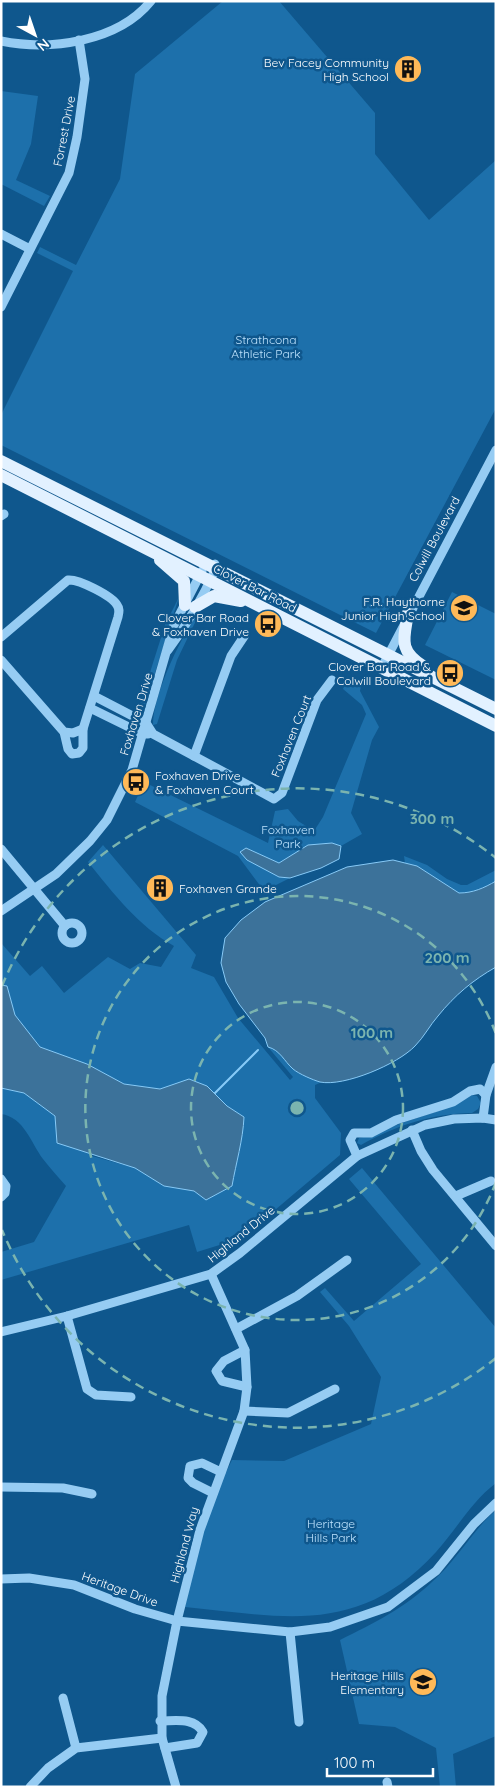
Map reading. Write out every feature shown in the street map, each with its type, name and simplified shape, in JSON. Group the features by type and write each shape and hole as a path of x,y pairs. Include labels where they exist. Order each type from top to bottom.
{"main road":[{"name":"Clover Bar Road","path":"1,460 496,709"},
{"name":"Clover Bar Road","path":"1,475 496,726"},
{"path":"144,547 184,582 190,606 214,596 257,604"},
{"path":"408,613 404,637 405,650 410,657 458,689"}],"street":[{"path":"1,41 27,45 56,46 79,40 105,33 145,9 151,1"},
{"name":"Forrest Drive","path":"1,307 69,172 76,144 85,79 79,40"},
{"path":"1,234 30,249"},
{"name":"Colwill Boulevard","path":"382,667 408,613 496,450"},
{"name":"Foxhaven Drive","path":"1,911 35,889 78,854 107,820 132,770 168,650 184,630 190,606 212,566"},
{"path":"1,637 68,580 75,579 110,599 116,603 120,610 83,729 83,748 79,753 72,754 68,749 64,732 1,660"},
{"path":"194,756 231,656 245,636"},
{"name":"Foxhaven Court","path":"154,734 269,798 278,798 282,793 317,700 332,680"},
{"path":"94,696 146,723 154,734"},
{"path":"90,708 143,734 154,734"},
{"path":"64,732 83,729"},
{"path":"1,849 65,926"},
{"path":"483,1118 486,1095 496,1067"},
{"path":"357,1156 350,1140 354,1133 371,1133 396,1120 454,1102 470,1091 480,1089 486,1095"},
{"name":"Highland Drive","path":"1,1332 67,1316 211,1274 240,1253 357,1156 412,1130 454,1119 483,1118 496,1120"},
{"path":"412,1130 421,1152 433,1170 496,1246"},
{"path":"1,1179 5,1183 6,1190 1,1197"},
{"path":"456,1196 491,1181"},
{"path":"236,1329 298,1296 347,1260"},
{"name":"Highland Way","path":"176,1787 162,1738 160,1721 162,1696 177,1621 200,1530 212,1493 244,1411 247,1387 245,1350 211,1274"},
{"path":"67,1316 87,1389 96,1395 131,1397"},
{"path":"245,1350 224,1361 216,1371 222,1381 247,1387"},
{"path":"244,1411 288,1413 335,1389"},
{"path":"212,1493 193,1483 188,1478 190,1466 202,1463 221,1472"},
{"path":"1,1487 63,1488 92,1494"},
{"name":"Heritage Drive","path":"1,1579 29,1578 74,1585 135,1610 177,1621 290,1632 330,1628 388,1607 436,1571 474,1524 496,1502"},
{"path":"290,1632 299,1722"},
{"path":"63,1698 76,1748"},
{"path":"160,1721 190,1721 199,1725 203,1732 197,1743 165,1748"},
{"path":"30,1787 48,1768 76,1748 162,1738"}],"green space":[{"name":"Strathcona Athletic Park","path":"223,1 279,1 375,113 375,154 429,220 496,160 496,408 376,633 1,445 1,415 73,271 37,253 40,247 76,265 120,179 135,74"},
{"path":"1,91 38,96 31,144 16,180 50,196 44,206 1,184"},
{"path":"452,592 496,614 496,680 425,645"},
{"path":"179,597 145,705 141,710 139,707 165,625"},
{"path":"203,606 177,660 157,724 153,725 158,697 170,663"},
{"name":"Foxhaven Park","path":"345,684 361,686 360,691 379,727 372,740 351,813 362,834 341,846 324,843 316,844 279,863 246,848 240,852 279,877 290,878 264,891 238,856 135,802 144,782 268,843 275,811 288,809 298,821 314,831 323,817 366,714 362,705 343,689"},
{"path":"103,845 196,955 191,968 214,977 238,1018 290,1080 293,1077 268,1047 277,1049 298,1072 322,1082 315,1085 315,1098 341,1133 340,1155 242,1238 197,1252 189,1225 1,1280 1,1252 34,1242 66,1186 43,1159 21,1125 9,1116 1,1114 1,1088 24,1093 55,1116 92,1156 135,1168 164,1186 194,1191 206,1200 232,1186 244,1117 227,1106 207,1086 189,1080 160,1089 124,1084 87,1064 40,1047 15,1015 7,986 1,985 2,944 30,976 42,966 64,993 108,957 130,969 140,963 161,967 174,946 138,919 88,862"},
{"path":"404,856 427,865 447,879 461,885 467,885 496,870 496,881 478,890 459,893 417,866 405,863"},
{"path":"471,1095 477,1096 481,1103 478,1109 472,1113 428,1118 401,1126 361,1145 357,1143 359,1138 445,1108"},
{"name":"Heritage Hills Park","path":"362,1168 496,1328 496,1483 471,1507 436,1552 407,1579 378,1597 349,1609 320,1615 288,1616 185,1607 199,1540 212,1500 232,1460 284,1461 371,1424 381,1377 349,1326 320,1292 325,1288 354,1321 421,1264 349,1179"},
{"name":"Heritage Hills Elementary","path":"496,1510 496,1736 453,1754 456,1787 440,1787 436,1748 395,1727 359,1724 340,1640 389,1614 422,1591 442,1573 479,1527"}],"shaded area":[{"path":"332,843 341,846 339,859 321,868 290,878 279,877 247,860 240,852 246,848 279,863 308,845"},
{"path":"393,860 417,866 459,893 478,890 496,881 496,967 472,983 451,1001 415,1046 384,1067 356,1078 330,1083 306,1077 290,1066 279,1053 268,1047 265,1038 239,1004 226,982 221,963 225,938 241,920 265,902 347,867"},
{"path":"1,985 7,986 15,1015 40,1047 87,1064 124,1084 160,1089 189,1079 207,1086 227,1106 244,1117 232,1186 206,1200 194,1191 164,1186 135,1168 57,1143 55,1116 24,1093 1,1088"}],"waterway":[{"path":"215,1093 258,1050"}],"place":[{"name":"Bev Facey Community High School","path":"408,69"},
{"name":"F.R. Haythorne Junior High School","path":"464,608"},
{"name":"Clover Bar Road & Foxhaven Drive","path":"268,624"},
{"name":"Clover Bar Road & Colwill Boulevard","path":"450,673"},
{"name":"Foxhaven Drive & Foxhaven Court","path":"136,782"},
{"name":"Foxhaven Grande","path":"160,888"},
{"name":"Heritage Hills Elementary","path":"423,1682"}]}
